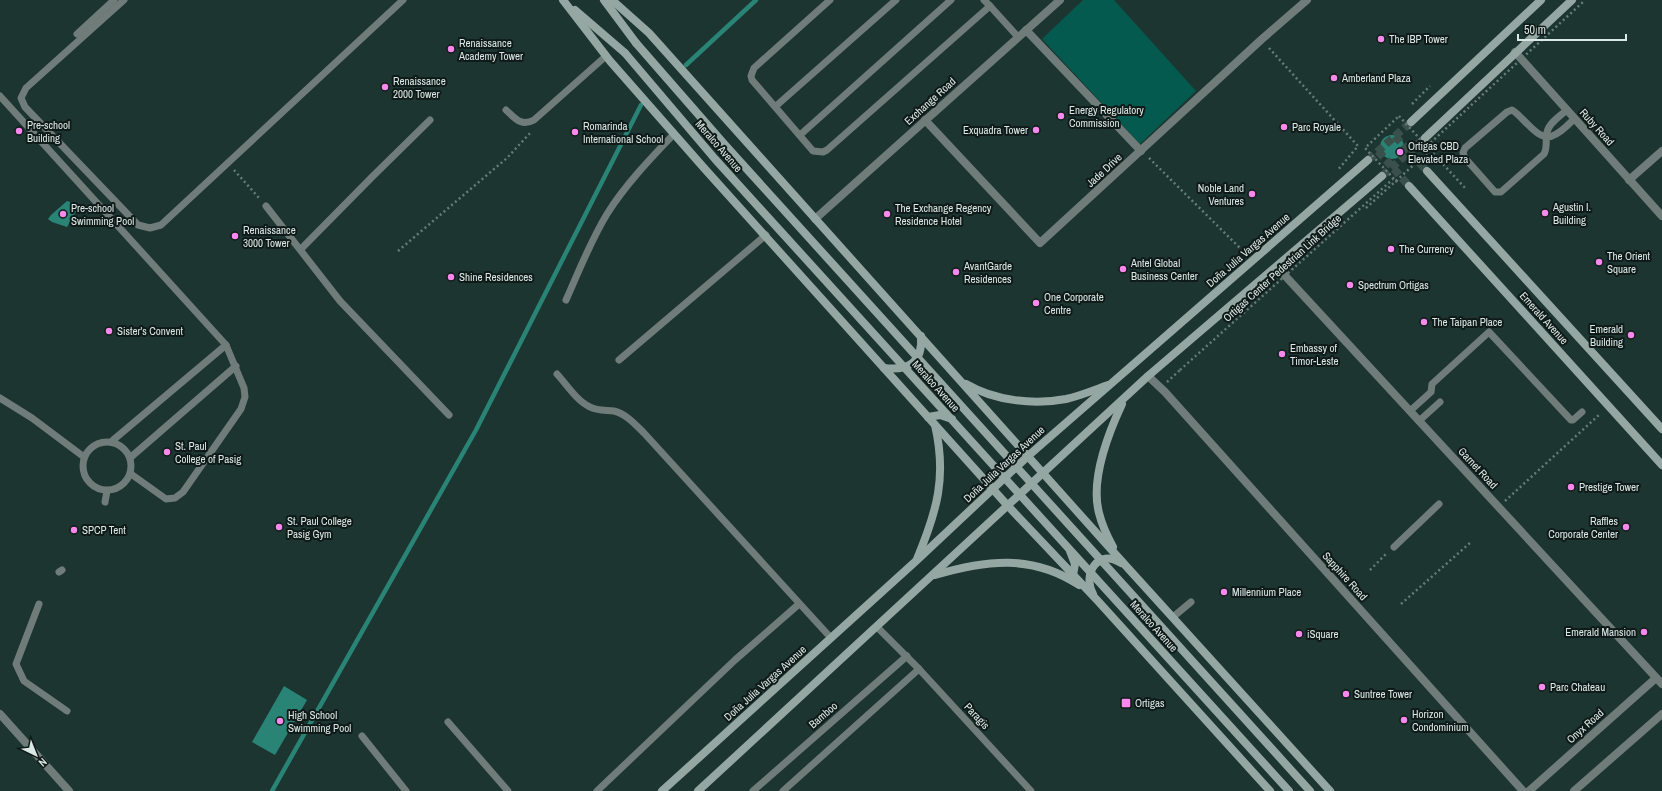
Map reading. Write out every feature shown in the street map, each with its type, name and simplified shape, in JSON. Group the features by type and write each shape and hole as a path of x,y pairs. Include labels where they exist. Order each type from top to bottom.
{"main road":[{"name":"Meralco Avenue","path":"564,0 625,53 721,165 1289,791"},
{"name":"Meralco Avenue","path":"564,0 606,56 674,134 1008,506 1088,591 1270,791"},
{"name":"Meralco Avenue","path":"604,0 636,43 731,151 1310,791"},
{"name":"Meralco Avenue","path":"612,0 649,33 1126,566 1330,791"},
{"path":"1411,122 1541,0"},
{"path":"1426,142 1515,52 1572,0"},
{"name":"Doña Julia Vargas Avenue","path":"662,791 916,561 1028,456 1368,160"},
{"name":"Emerald Avenue","path":"1427,171 1662,430"},
{"path":"698,791 1148,376 1382,176"},
{"name":"Emerald Avenue","path":"1409,186 1662,465"},
{"path":"884,368 903,368 916,360 921,352 921,336"},
{"path":"961,381 989,394 1032,401 1067,399 1112,384"},
{"path":"1119,558 1104,530 1098,507 1097,488 1106,442 1124,399"},
{"path":"928,417 940,415 948,417 956,422 1007,476 1069,549 1075,564 1073,575"},
{"path":"916,561 934,512 940,483 941,460 935,424"},
{"path":"1096,600 1090,588 1089,580 1090,571 1094,565 1109,558 1126,566"},
{"path":"932,576 954,569 1007,562 1027,564 1053,571 1088,591"}],"street":[{"name":"Exchange Road","path":"815,219 1060,0"},
{"name":"Jade Drive","path":"925,120 1040,243 1262,39 1307,0"},
{"path":"1026,30 1141,151"},
{"name":"Ruby Road","path":"1515,52 1662,216"},
{"path":"1629,180 1662,150"},
{"name":"Garnet Road","path":"1277,267 1659,681"},
{"name":"Sapphire Road","path":"1148,376 1523,791"},
{"name":"Onyx Road","path":"1529,791 1659,681"},
{"path":"0,714 69,791"},
{"path":"1574,791 1662,714"}],"lane":[{"path":"77,34 114,0"},
{"path":"124,0 26,88 21,98 25,107 138,225 150,228 162,224 403,0"},
{"path":"830,0 754,68 751,76 752,80 776,106 813,151 823,152 990,6"},
{"path":"776,106 896,0"},
{"path":"800,135 951,0"},
{"path":"984,0 1018,37"},
{"path":"506,110 521,123 528,123 534,120 606,56"},
{"path":"0,96 226,345 236,366 245,392 241,409 183,492 175,498 166,499 131,474"},
{"path":"1567,110 1547,130 1547,137 1547,147 1544,154 1500,192 1495,192 1465,158 1463,153 1465,148 1507,112 1512,110 1518,114 1534,131 1547,137 1559,133 1574,119"},
{"path":"301,249 430,120"},
{"path":"566,300 585,254 608,212 674,134"},
{"path":"266,206 340,301 449,415"},
{"path":"619,360 766,236"},
{"path":"1410,411 1432,392 1432,384 1489,332 1571,420 1582,412"},
{"path":"112,441 226,345"},
{"path":"131,457 236,366"},
{"path":"557,374 583,403 594,409 614,411 626,416 644,433 831,638"},
{"path":"0,398 37,422 84,457"},
{"path":"1419,421 1440,402"},
{"path":"103,441 112,441 120,444 127,450 131,457 132,466 131,474 126,482 120,487 107,491 95,487 88,482 84,474 83,466 84,457 88,450 95,444 103,441"},
{"path":"105,502 107,491"},
{"path":"1394,547 1439,504"},
{"path":"1173,617 1191,602"},
{"path":"40,604 16,664 24,681 67,711"},
{"path":"597,791 735,660 799,604"},
{"name":"Paragis","path":"877,626 907,656 1031,791"},
{"name":"Bamboo","path":"753,791 907,656"},
{"path":"783,791 919,669"},
{"path":"448,722 508,791"},
{"path":"362,736 406,791"}],"path":[{"path":"1426,142 1583,2"},
{"path":"1262,39 1358,146 1336,172"},
{"path":"1410,106 1430,86"},
{"path":"1366,208 1388,189 1395,180 1365,148 1399,116 1426,142 1430,150 1466,189"},
{"path":"398,251 507,158 532,131"},
{"name":"Ortigas Center Pedestrian Link Bridge","path":"1160,388 1430,150"},
{"path":"1141,151 1253,261"},
{"path":"228,164 266,206"},
{"path":"1499,507 1603,411 1612,409"},
{"path":"1401,604 1471,542"},
{"path":"1370,570 1394,547"}],"shaded area":[{"path":"1083,0 1114,0 1196,91 1140,144 1042,39"},
{"path":"1387,135 1397,135 1404,142 1404,152 1397,159 1387,159 1380,152 1380,142"},
{"name":"Pre-school Swimming Pool","path":"67,201 73,203 80,210 75,213 67,227 52,222 48,219 51,215"},
{"name":"High School Swimming Pool","path":"284,686 307,700 275,755 252,742"}],"waterway":[{"path":"686,65 756,0"},
{"path":"272,791 476,430 641,105"}],"tunnel":[{"path":"1368,160 1411,122"},
{"path":"1395,136 1427,171"},
{"path":"1382,176 1425,138"},
{"path":"1378,151 1409,186"}],"place":[{"name":"The IBP Tower","path":"1381,39"},
{"name":"Renaissance Academy Tower","path":"451,49"},
{"name":"Amberland Plaza","path":"1334,78"},
{"name":"Renaissance 2000 Tower","path":"385,87"},
{"name":"Energy Regulatory Commission","path":"1061,116"},
{"name":"Parc Royale","path":"1284,127"},
{"name":"Exquadra Tower","path":"1036,130"},
{"name":"Pre-school Building","path":"19,131"},
{"name":"Romarinda International School","path":"575,132"},
{"name":"Ortigas CBD Elevated Plaza","path":"1400,152"},
{"name":"Noble Land Ventures","path":"1252,194"},
{"name":"Agustin I. Building","path":"1545,213"},
{"name":"Pre-school Swimming Pool","path":"63,214"},
{"name":"The Exchange Regency Residence Hotel","path":"887,214"},
{"name":"Renaissance 3000 Tower","path":"235,236"},
{"name":"The Currency","path":"1391,249"},
{"name":"The Orient Square","path":"1599,262"},
{"name":"Antel Global Business Center","path":"1123,269"},
{"name":"AvantGarde Residences","path":"956,272"},
{"name":"Shine Residences","path":"451,277"},
{"name":"Spectrum Ortigas","path":"1350,285"},
{"name":"One Corporate Centre","path":"1036,303"},
{"name":"The Taipan Place","path":"1424,322"},
{"name":"Sister's Convent","path":"109,331"},
{"name":"Emerald Building","path":"1631,335"},
{"name":"Embassy of Timor-Leste","path":"1282,354"},
{"name":"St. Paul College of Pasig","path":"167,452"},
{"name":"Prestige Tower","path":"1571,487"},
{"name":"St. Paul College Pasig Gym","path":"279,527"},
{"name":"Raffles Corporate Center","path":"1626,527"},
{"name":"SPCP Tent","path":"74,530"},
{"name":"Millennium Place","path":"1224,592"},
{"name":"Emerald Mansion","path":"1644,632"},
{"name":"iSquare","path":"1299,634"},
{"name":"Parc Chateau","path":"1542,687"},
{"name":"Suntree Tower","path":"1346,694"},
{"name":"Ortigas","path":"1126,703"},
{"name":"Horizon Condominium","path":"1404,720"},
{"name":"High School Swimming Pool","path":"280,721"}]}
